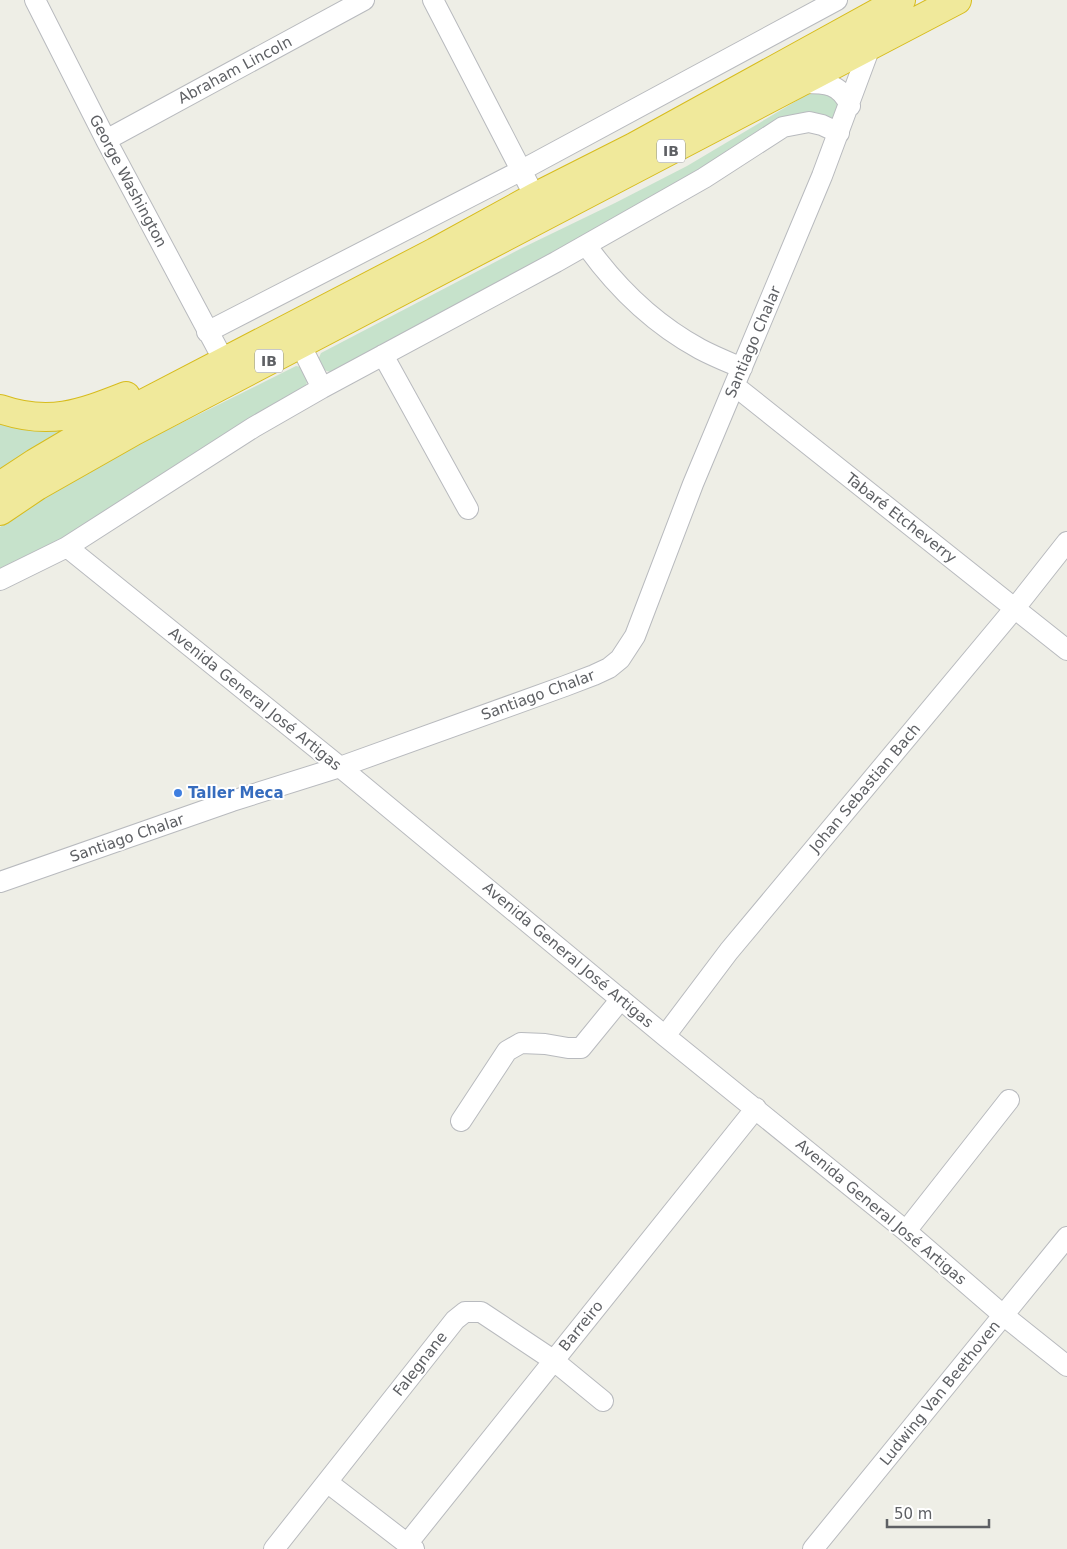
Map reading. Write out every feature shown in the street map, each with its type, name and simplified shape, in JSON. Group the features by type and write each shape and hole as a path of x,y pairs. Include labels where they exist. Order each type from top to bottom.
{"highway":[{"name":"IB","path":"0,511 84,458 957,0"},
{"name":"IB","path":"0,486 34,463 79,438 634,147 891,5"},
{"path":"0,409 27,416 47,418 76,414 148,388 194,365 220,364"}],"street":[{"name":"George Washington","path":"36,0 106,140 207,332 220,364"},
{"name":"Abraham Lincoln","path":"106,140 364,0"},
{"path":"433,0 536,197"},
{"path":"207,332 522,170 837,0"},
{"name":"Santiago Chalar","path":"0,882 232,801 340,767 594,675 620,659 635,636 693,484 839,133 872,45 891,5"},
{"path":"801,83 818,83 834,86 846,97 850,106"},
{"path":"0,580 67,547 254,427 704,178 782,127 809,122 822,125 839,133"},
{"name":"Tabaré Etcheverry","path":"586,245 619,286 644,310 738,377 1067,650"},
{"path":"300,344 322,388"},
{"path":"383,355 468,509"},
{"name":"Johan Sebastian Bach","path":"665,1036 729,951 1015,608 1067,542"},
{"name":"Avenida General José Artigas","path":"67,547 340,767 665,1036 906,1231 1067,1366"},
{"path":"461,1121 507,1051 521,1043 581,1048 621,999"},
{"path":"906,1231 1009,1100"},
{"name":"Barreiro","path":"410,1546 553,1360 756,1108"},
{"name":"Ludwing Van Beethoven","path":"812,1549 1067,1237"},
{"name":"Falegnane","path":"274,1549 455,1320 465,1312 481,1312 553,1360 603,1401"},
{"path":"327,1482 410,1546"}],"green space":[{"path":"828,93 841,104 833,118 772,127 535,264 333,373 321,369 318,360 321,353 522,248 687,166 808,94"},
{"path":"296,366 302,367 308,375 306,387 210,443 73,533 0,573 0,527 73,477"},
{"path":"0,417 91,421 0,472"}],"place":[{"name":"Taller Meca","path":"178,793"}]}
